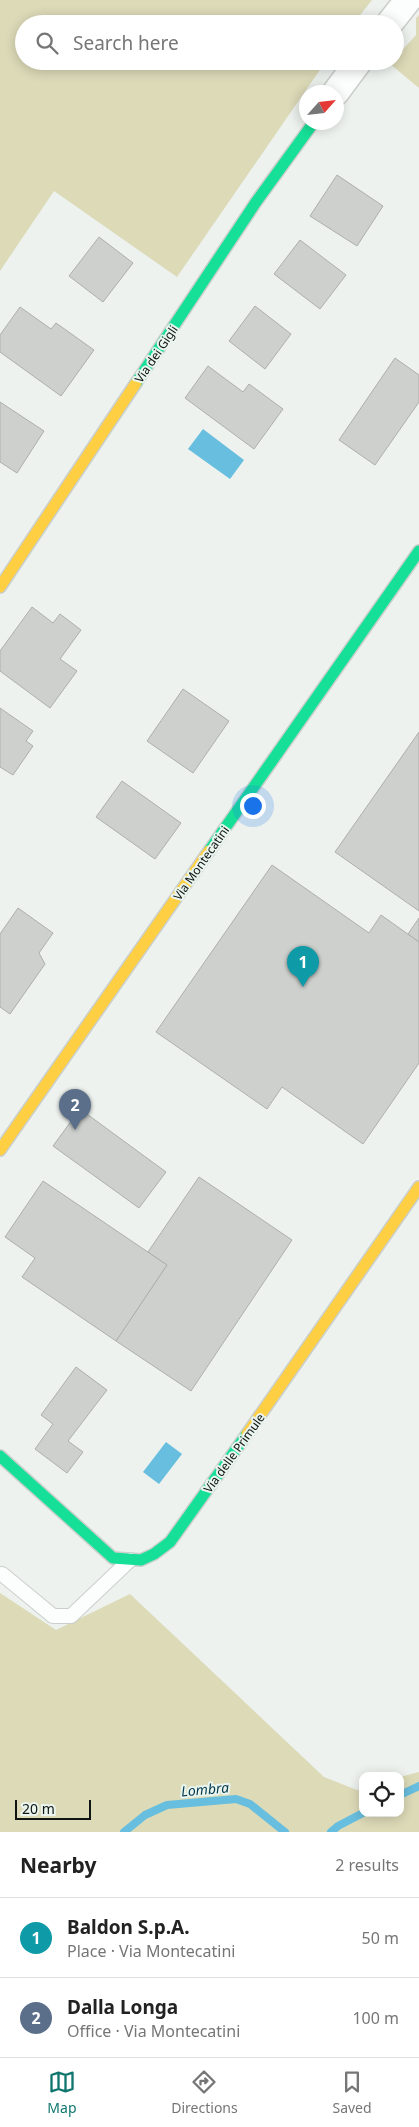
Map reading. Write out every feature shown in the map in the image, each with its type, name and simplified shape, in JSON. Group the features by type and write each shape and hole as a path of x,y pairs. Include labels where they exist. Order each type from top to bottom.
{"street":[{"path":"396,15 408,0"},
{"path":"341,85 352,70"},
{"name":"Via dei Gigli","path":"0,587 256,202 308,130"},
{"name":"Via Montecatini","path":"0,1150 419,551"},
{"name":"Via delle Primule","path":"131,1560 141,1560 170,1542 279,1390 419,1187"},
{"path":"0,1456 113,1558 131,1560"}],"lane":[{"path":"2,1574 54,1616 71,1616 131,1560"}],"shaded area":[{"path":"0,0 372,0 360,15 15,15 15,70 320,70 309,85 299,85 299,100 177,277 54,191 0,271"},
{"path":"419,15 419,88 397,70 404,70 404,48 416,35 416,18"},
{"path":"0,1593 56,1630 130,1594 324,1777 359,1790 359,1817 404,1817 404,1776 419,1772 419,1832 0,1832"}],"water":[{"path":"203,429 244,460 230,479 188,449"},
{"path":"166,1442 182,1454 159,1484 143,1472"}],"building":[{"path":"337,175 383,206 357,246 310,216"},
{"path":"99,237 133,263 103,302 69,276"},
{"path":"300,240 346,275 320,309 274,274"},
{"path":"255,306 291,334 265,369 229,341"},
{"path":"20,307 51,329 56,323 94,350 61,396 0,352 0,335"},
{"path":"395,358 419,375 419,402 375,465 339,440"},
{"path":"208,366 243,392 249,384 283,409 254,449 185,398"},
{"path":"0,402 44,431 17,473 0,462"},
{"path":"32,607 53,623 60,614 81,630 60,659 77,671 50,708 0,671 0,651"},
{"path":"183,689 229,721 193,773 147,741"},
{"path":"0,708 33,731 26,741 33,746 13,775 0,767"},
{"path":"419,732 419,911 335,852"},
{"path":"122,781 181,823 155,859 96,817"},
{"path":"272,865 369,933 381,915 419,942 419,1063 363,1144 282,1087 267,1109 156,1032"},
{"path":"18,908 53,933 39,953 45,964 10,1014 0,1007 0,934"},
{"path":"419,918 419,942 408,934"},
{"path":"80,1109 166,1172 139,1208 53,1146"},
{"path":"199,1177 292,1240 191,1391 116,1341 167,1265 148,1252"},
{"path":"43,1181 167,1265 116,1341 22,1277 35,1258 5,1237"},
{"path":"76,1367 107,1390 68,1441 83,1452 67,1473 35,1449 53,1424 41,1415"}],"waterway":[{"name":"Lombra","path":"404,1793 419,1786"},
{"name":"Lombra","path":"124,1832 145,1815 167,1805 236,1799 250,1804 285,1832"},
{"name":"Lombra","path":"331,1832 338,1826 359,1815"}],"traffic: fast":[{"path":"136,383 256,202 308,130"},
{"path":"209,851 419,551"},
{"path":"0,1456 113,1558 141,1560 154,1554 170,1542 247,1434"}],"traffic: slow":[{"path":"0,587 136,383"},
{"path":"0,1150 209,851"},
{"path":"247,1434 419,1187"}],"place":[{"name":"Baldon S.p.A.","path":"303,987"},
{"name":"Dalla Longa","path":"75,1130"}]}
